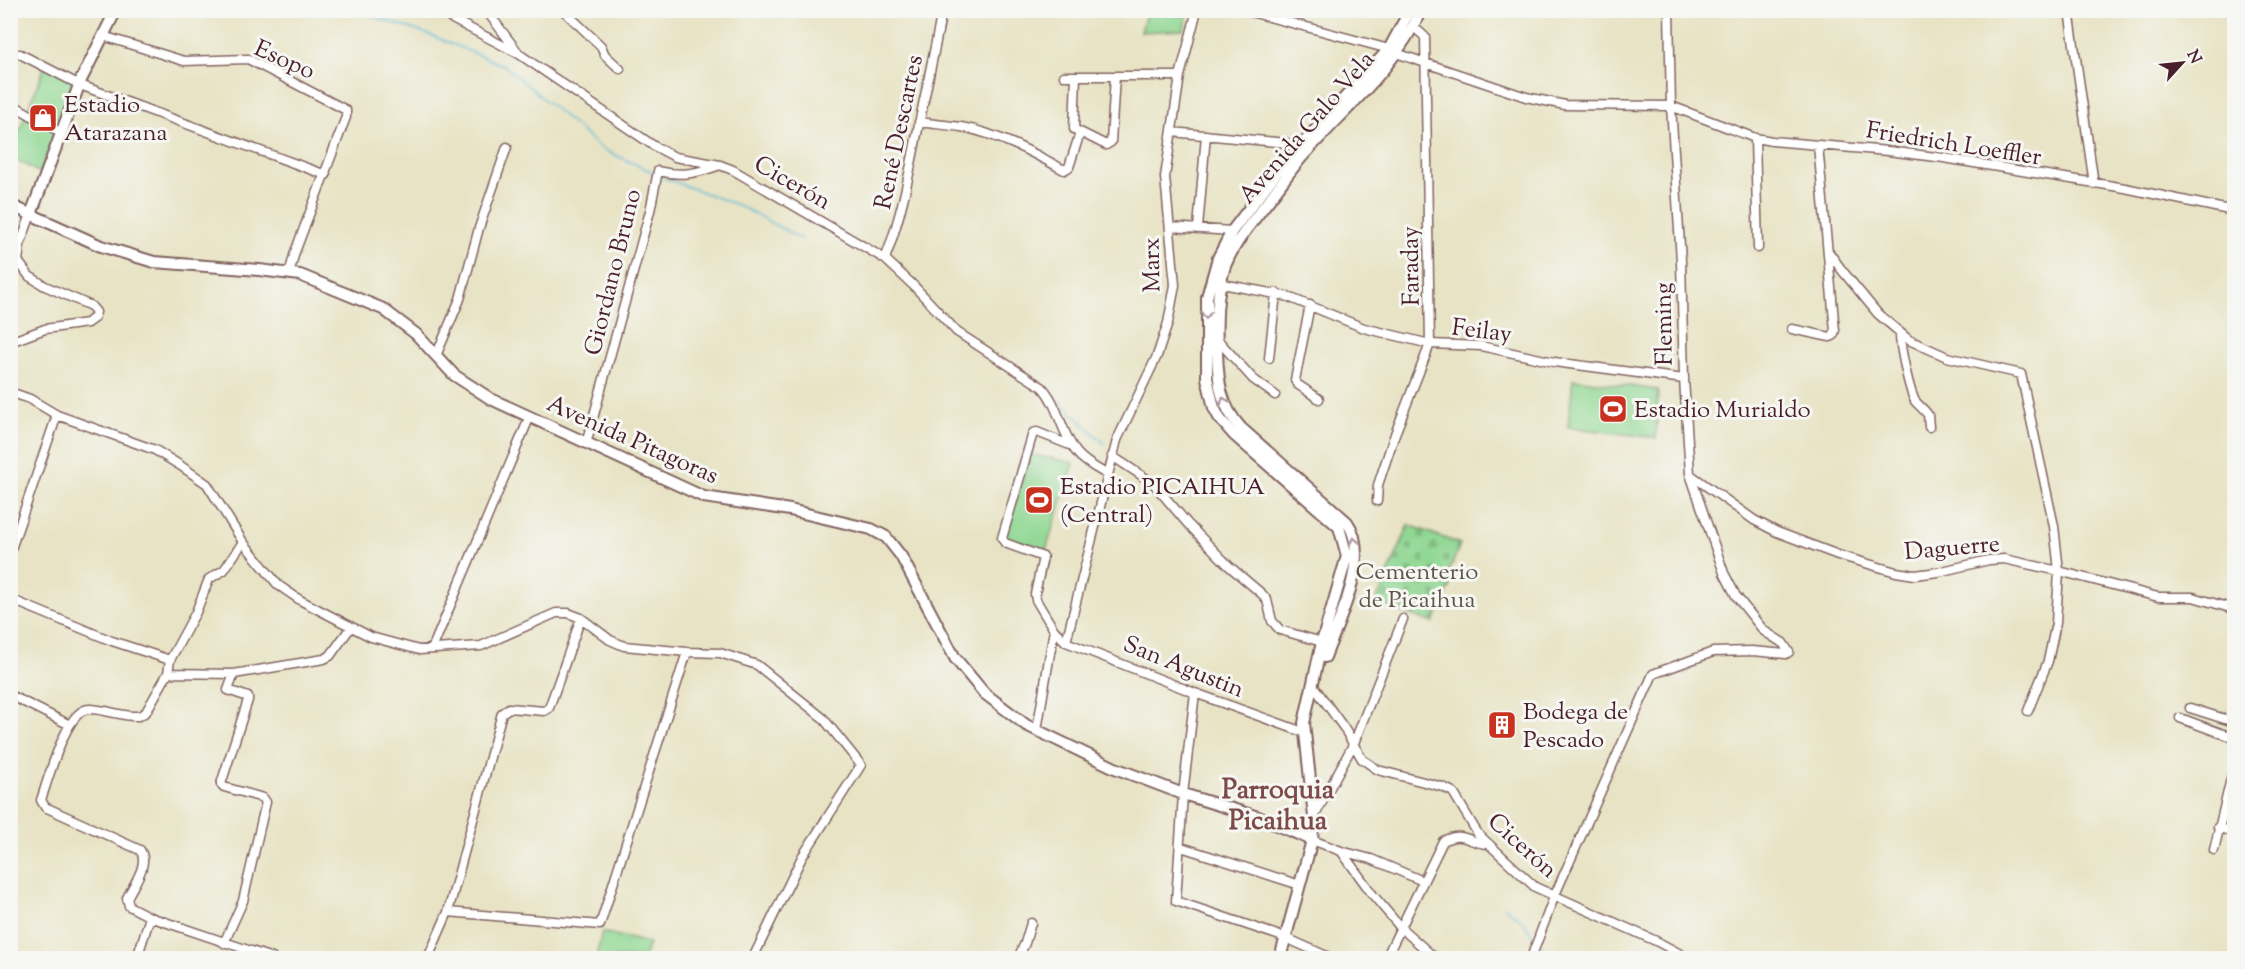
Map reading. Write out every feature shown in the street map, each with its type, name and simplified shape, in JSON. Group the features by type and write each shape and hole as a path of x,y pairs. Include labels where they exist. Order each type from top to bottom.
{"main road":[{"path":"31,214 80,85 116,10"},
{"name":"Avenida Galo Vela","path":"1313,680 1321,668 1353,578 1356,563 1354,536 1347,522 1232,417 1220,391 1215,282 1218,258 1232,231 1305,147 1382,72 1410,10"},
{"name":"Avenida Galo Vela","path":"1392,51 1414,27 1422,10"},
{"name":"Avenida Galo Vela","path":"1280,958 1312,840 1314,817 1303,732 1322,642 1347,556 1339,527 1234,435 1214,408 1207,378 1206,314 1215,282 1241,236 1305,147"},
{"name":"Avenida Pitagoras","path":"10,205 101,246 154,262 300,275 383,309 416,334 454,375 471,387 491,399 586,444 711,499 790,510 871,529 886,537 901,556 955,658 984,693 1026,725 1115,768 1183,794 1258,817 1312,840"}],"street":[{"name":"Cicerón","path":"435,10 519,54 675,157 720,165 746,177 885,259 957,332 1045,391 1078,455 1108,475"},
{"path":"486,10 519,54"},
{"path":"563,10 601,46 605,55 620,69"},
{"name":"René Descartes","path":"885,259 897,228 942,10"},
{"name":"Marx","path":"1066,642 1112,456 1168,323 1175,285 1165,177 1180,76 1197,10"},
{"path":"1243,10 1392,51 1526,97 1565,105 1671,106"},
{"name":"Fleming","path":"1554,897 1653,674 1713,652 1752,651 1786,654 1789,652 1783,643 1764,631 1736,596 1724,573 1690,474 1684,380 1681,261 1671,106 1669,10"},
{"path":"2069,10 2094,184"},
{"name":"Faraday","path":"1377,501 1378,485 1395,434 1430,344 1425,37 1414,27"},
{"name":"Esopo","path":"103,36 184,61 248,59 344,108 347,113 346,117 326,175"},
{"path":"20,54 80,85 326,175 295,252 289,274"},
{"path":"1064,76 1180,76"},
{"path":"1076,76 1074,129 1106,146 1111,142 1114,76"},
{"path":"10,103 61,133"},
{"name":"Friedrich Loeffler","path":"1671,106 1755,138 1944,158 2235,211"},
{"path":"920,123 962,127 978,132 1039,156 1064,170 1069,167 1080,133"},
{"path":"1172,132 1305,147"},
{"path":"1198,228 1206,135"},
{"path":"1755,138 1758,248"},
{"path":"1792,329 1830,337 1834,334 1818,145"},
{"path":"436,356 460,299 479,228 507,147"},
{"name":"Giordano Bruno","path":"586,444 624,310 657,176 694,174 720,165"},
{"path":"10,342 45,329 87,323 94,318 96,312 91,306 45,286 29,276 18,261 20,245 31,214"},
{"path":"1170,227 1232,231"},
{"path":"1828,251 1866,300 1909,340 1947,357 2021,374 2054,526 2059,571 2054,632 2048,661 2028,711"},
{"name":"Feilay","path":"1215,282 1276,293 1364,328 1430,344 1481,346 1554,362 1684,380"},
{"path":"1269,358 1276,293"},
{"path":"1310,305 1295,380 1297,384 1319,399"},
{"path":"1900,334 1901,350 1913,393 1916,401 1928,415 1929,427"},
{"path":"1216,338 1253,379 1275,395"},
{"path":"10,393 30,399 57,415 155,450 181,466 207,484 243,542 278,585 300,600 371,637 419,650 481,646 556,614 568,613 581,618 610,640 624,646 720,653 757,665 823,718 861,765 802,858 753,958"},
{"path":"10,552 57,415"},
{"path":"432,649 530,416"},
{"path":"1037,730 1054,630 1036,600 1035,594 1044,560 1042,555 1005,543 1002,538 1033,433 1037,432 1072,446"},
{"path":"1112,456 1154,483 1187,523 1229,566 1262,594 1267,600 1272,621 1280,630 1322,642"},
{"name":"Daguerre","path":"1690,474 1754,520 1777,532 1871,566 1915,575 1989,560 2004,560 2059,571 2158,597 2193,597 2235,609"},
{"path":"243,542 224,570 209,579 196,612 170,660 168,673 144,714 136,717 82,710 68,724 41,802 45,807 140,850 144,857 144,865 126,900 129,906 150,917 272,958"},
{"path":"10,599 112,641 170,660"},
{"path":"428,958 448,912 502,713 509,708 544,711 549,708 581,618"},
{"path":"1314,817 1354,743 1403,619"},
{"path":"168,673 234,674 324,659 330,656 351,627"},
{"name":"San Agustin","path":"1054,630 1066,642 1195,693 1303,732"},
{"path":"448,912 600,925 687,652"},
{"path":"224,943 243,901 266,802 263,798 224,787 221,783 248,700 228,690 234,674"},
{"name":"Cicerón","path":"1313,680 1362,759 1378,770 1443,787 1453,792 1471,825 1535,887 1656,941 1688,958"},
{"path":"1195,693 1183,794 1176,901 1286,938 1331,958"},
{"path":"10,695 68,724"},
{"path":"2190,708 2235,722"},
{"path":"2180,718 2235,738"},
{"path":"2214,850 2235,766"},
{"path":"2218,827 2235,832"},
{"path":"1386,958 1443,841 1453,836 1489,844"},
{"path":"1312,840 1371,859 1423,881"},
{"path":"1181,847 1300,885"},
{"path":"1341,851 1355,873 1400,927 1435,958"},
{"path":"1531,958 1554,897"},
{"path":"137,958 150,917"},
{"path":"1018,958 1031,923"}],"green space":[{"path":"1146,13 1187,15 1184,30 1141,32"},
{"path":"46,63 77,78 40,173 10,155"},
{"name":"Estadio Murialdo","path":"1573,379 1658,390 1656,438 1568,427"},
{"name":"Estadio PICAIHUA (Central)","path":"1030,454 1074,463 1046,550 1005,537"},
{"name":"Cementerio de Picaihua","path":"1409,525 1460,544 1446,580 1452,583 1433,623 1376,602"},
{"path":"602,932 649,943 644,958 596,958"}],"waterway":[{"path":"354,10 430,35 505,66 602,149 655,173"},
{"path":"662,177 740,206 801,239"},
{"path":"1055,397 1104,443"},
{"path":"1503,906 1522,920 1535,939"},
{"path":"1541,945 1556,958"}],"place":[{"name":"Estadio Atarazana","path":"43,118"},
{"name":"Estadio Murialdo","path":"1613,409"},
{"name":"Estadio PICAIHUA (Central)","path":"1039,500"},
{"name":"Bodega de Pescado","path":"1502,725"}],"district":[{"name":"Parroquia Picaihua","path":"1278,804"}]}
